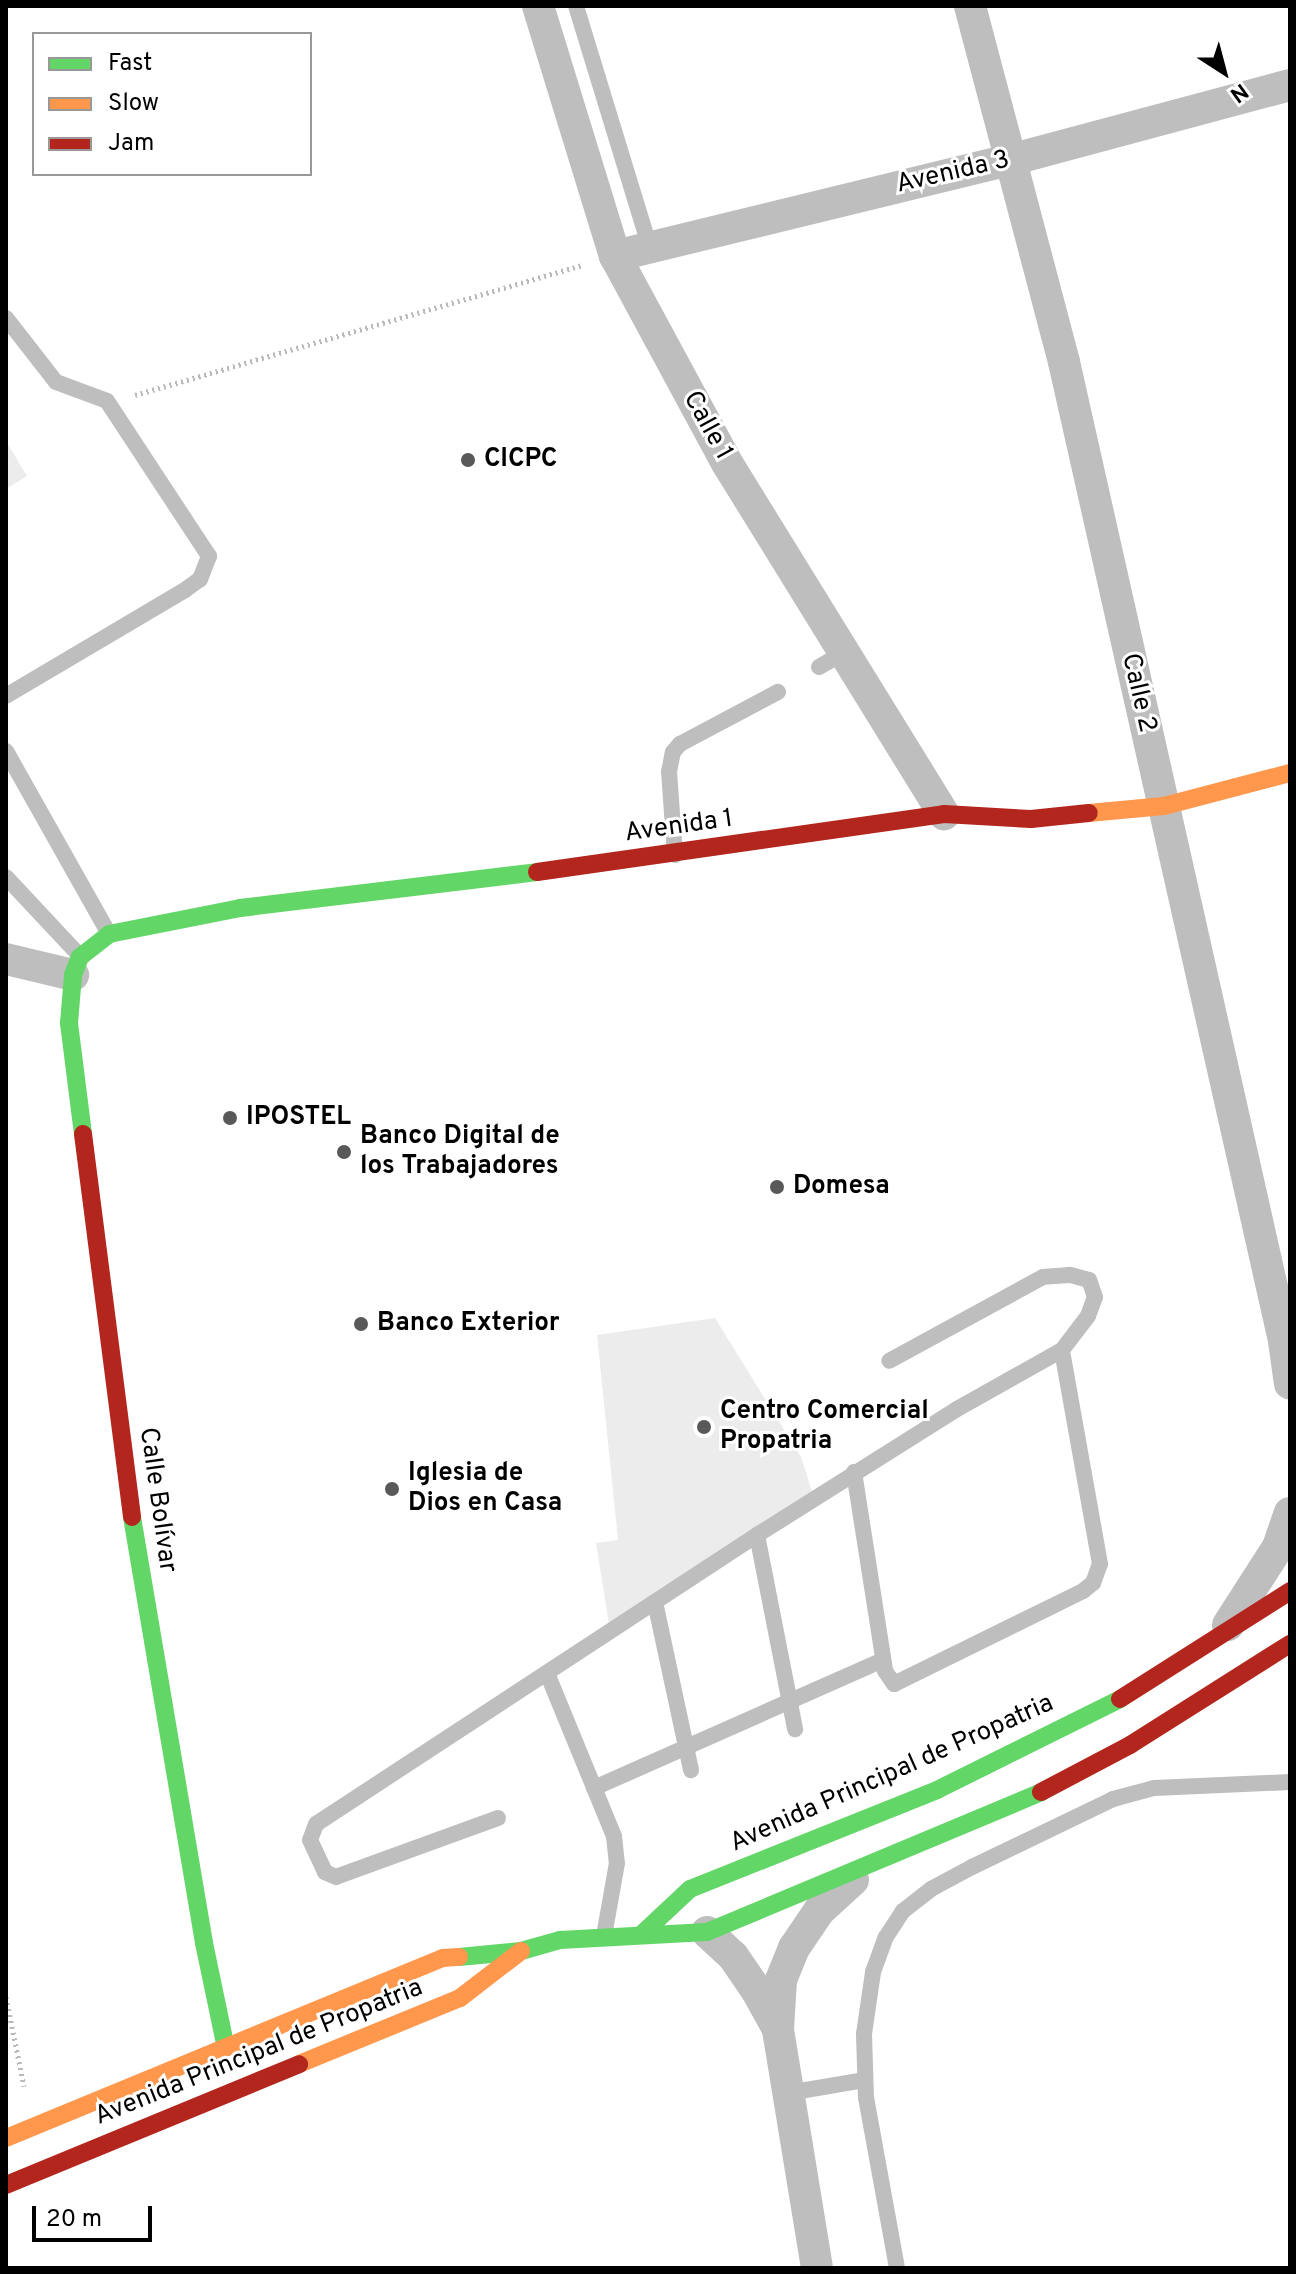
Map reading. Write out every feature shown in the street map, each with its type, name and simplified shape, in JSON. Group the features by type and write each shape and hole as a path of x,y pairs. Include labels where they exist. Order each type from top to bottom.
{"main road":[{"name":"Avenida 1","path":"77,966 109,934 240,908 675,855 944,814 1031,819 1164,806 1290,773"},
{"name":"Calle Bolívar","path":"77,966 69,1023 129,1501 204,1943 226,2048"},
{"name":"Avenida Principal de Propatria","path":"643,1933 690,1889 1000,1762 1108,1706 1290,1591"},
{"name":"Avenida Principal de Propatria","path":"6,2138 443,1958 521,1951 560,1940 643,1933 707,1932 1019,1803 1130,1745 1290,1644"},
{"name":"Avenida Principal de Propatria","path":"6,2185 460,1998 521,1951"}],"street":[{"name":"Calle 1","path":"538,6 615,256 831,660 944,814"},
{"name":"Calle 2","path":"970,6 1064,362 1284,1341 1290,1384"},
{"name":"Avenida 3","path":"615,256 649,245 1010,160 1290,85"},
{"path":"6,959 77,966"},
{"path":"1222,1635 1278,1547 1290,1513"},
{"path":"817,2268 778,2029 781,1980 794,1948 819,1911 869,1866"},
{"path":"707,1932 733,1956 778,2029"}],"lane":[{"path":"576,6 649,245"},
{"path":"6,318 56,382 107,401 147,465 205,545 209,556 200,579 185,590 6,696"},
{"path":"675,855 669,772 673,752 680,744 778,692"},
{"path":"6,751 109,934"},
{"path":"6,877 77,966"},
{"path":"498,1818 336,1877 325,1872 310,1840 316,1824 757,1535 854,1472 1062,1350 1088,1316 1095,1297 1089,1280 1070,1275 1043,1277 889,1361"},
{"path":"854,1472 883,1660 889,1681 902,1682 1083,1591 1099,1574 1100,1564 1062,1350"},
{"path":"757,1535 795,1729"},
{"path":"655,1602 691,1770"},
{"path":"594,1788 883,1660"},
{"path":"547,1673 614,1836 617,1863 604,1936"},
{"path":"897,2268 882,2203 864,2080 864,2034 873,1972 886,1937 903,1911 931,1889 1113,1799 1154,1788 1290,1782"},
{"path":"788,2093 864,2080"}],"path":[{"path":"107,401 615,256"},
{"path":"6,1997 18,2043 30,2128"}],"shaded area":[{"path":"6,441 27,476 6,489"},
{"path":"715,1318 801,1457 814,1498 611,1637 596,1543 618,1540 597,1335"}],"traffic: fast":[{"path":"83,1134 69,1023 73,975 80,957 109,934 240,908 537,872"},
{"path":"132,1517 204,1943 226,2048"},
{"path":"643,1933 690,1889 937,1790 1120,1699"},
{"path":"459,1957 521,1951 560,1940 707,1932 1041,1792"}],"traffic: slow":[{"path":"1089,813 1164,806 1290,773"},
{"path":"299,2064 460,1998 521,1951"},
{"path":"6,2138 443,1958 459,1957"}],"traffic: jam":[{"path":"537,872 944,814 1031,819 1089,813"},
{"path":"83,1134 132,1517"},
{"path":"1120,1699 1290,1591"},
{"path":"1041,1792 1130,1745 1290,1644"},
{"path":"6,2185 299,2064"}],"place":[{"name":"CICPC","path":"468,460"},
{"name":"IPOSTEL","path":"230,1118"},
{"name":"Banco Digital de los Trabajadores","path":"344,1152"},
{"name":"Domesa","path":"777,1187"},
{"name":"Banco Exterior","path":"361,1324"},
{"name":"Centro Comercial Propatria","path":"704,1427"},
{"name":"Iglesia de Dios en Casa","path":"392,1489"}]}
